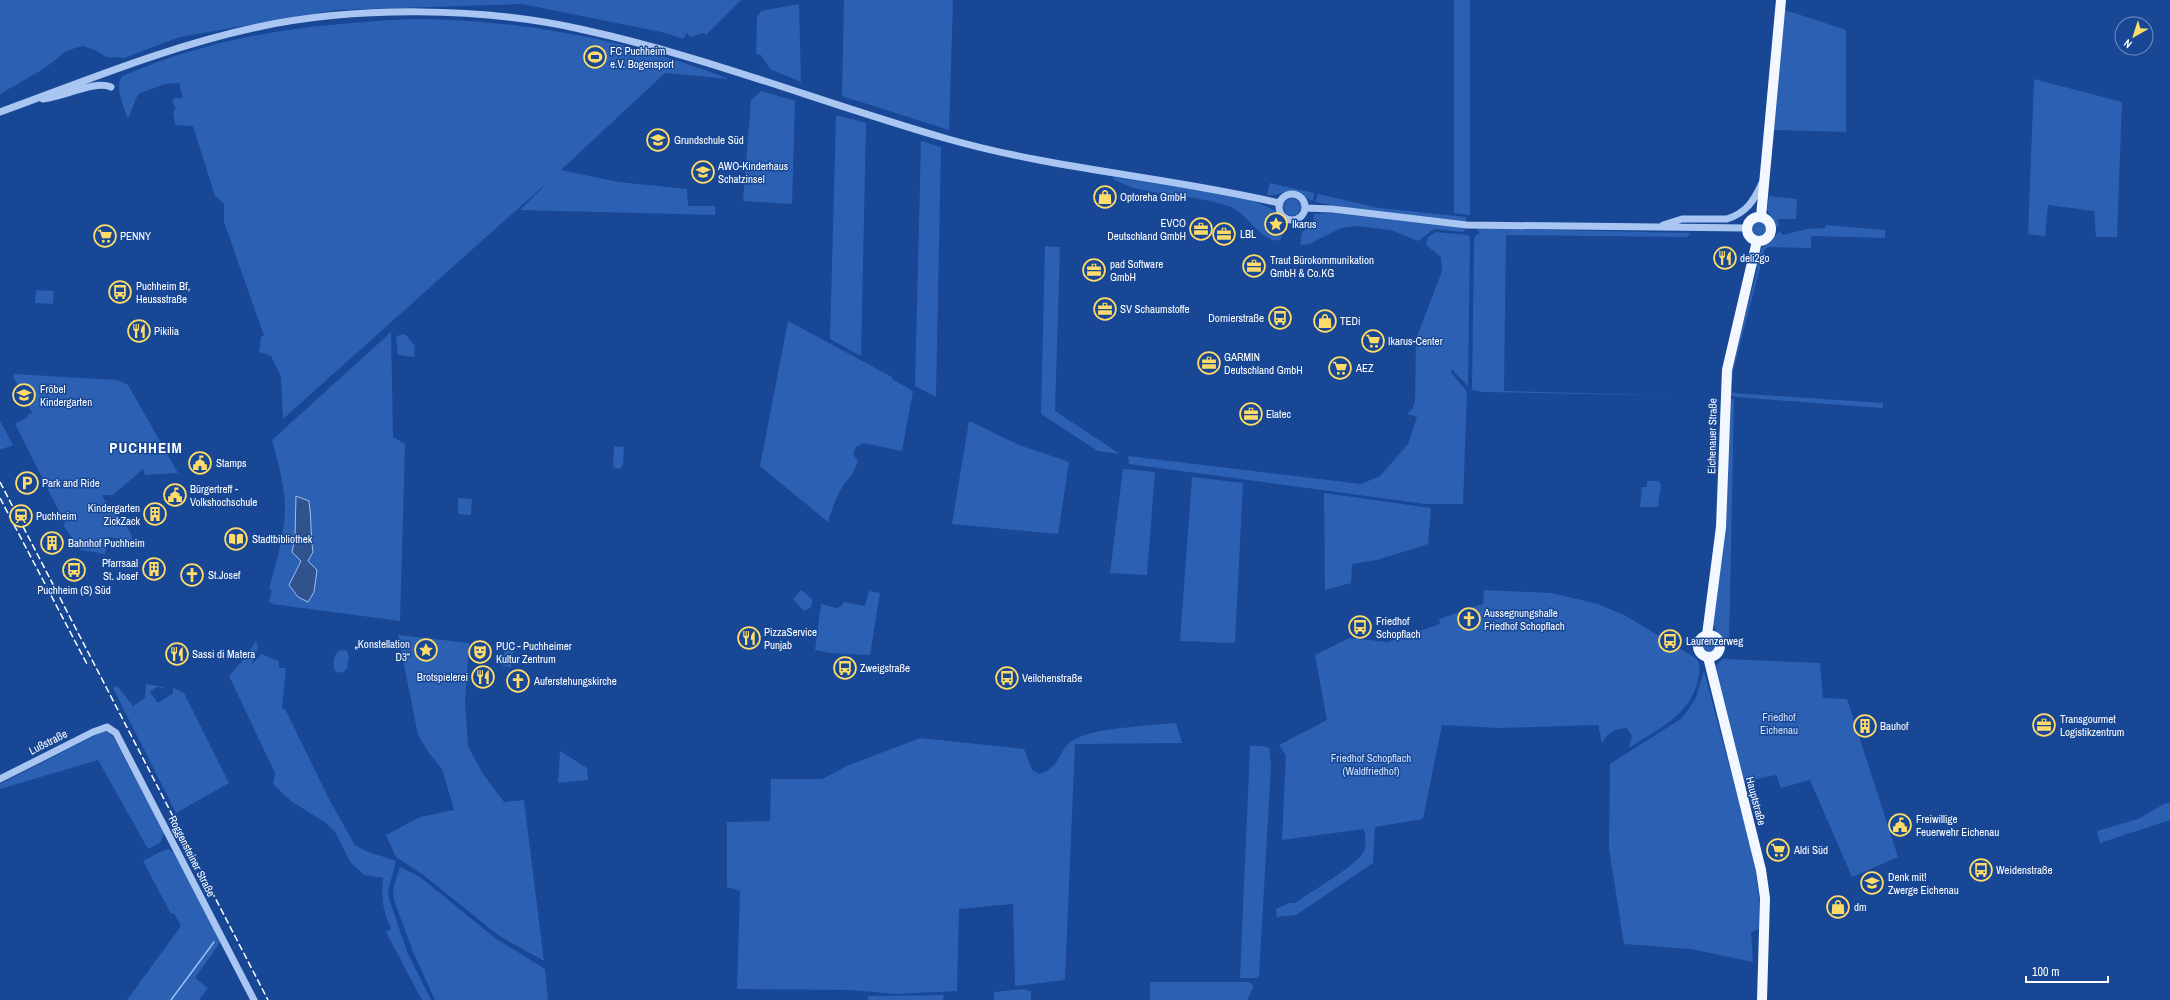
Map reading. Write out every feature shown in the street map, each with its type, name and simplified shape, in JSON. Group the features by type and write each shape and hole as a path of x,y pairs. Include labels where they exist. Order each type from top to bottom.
{"main road":[{"path":"1761,217 1781,0"},
{"path":"1761,217 1768,221 1771,231 1766,239 1757,241 1750,238 1747,228 1751,219 1761,217"},
{"name":"Eichenauer Straße","path":"1707,635 1721,527 1727,370 1757,241"},
{"path":"1707,635 1716,637 1721,647 1718,654 1708,657 1701,654 1698,647 1700,639 1707,635"},
{"name":"Hauptstraße","path":"1708,657 1761,870 1765,898 1762,1000"}],"street":[{"path":"0,112 189,44 258,27 321,17 388,12 522,19 578,28 654,47 947,139 998,152 1076,168 1235,193 1279,203"},
{"path":"35,99 57,98 98,84 111,87"},
{"path":"1657,227 1682,219 1726,219 1734,217 1751,204 1765,178"},
{"path":"1288,194 1296,194 1303,200 1305,208 1300,217 1290,220 1281,214 1279,203 1288,194"},
{"path":"1305,208 1332,209 1467,225 1747,228"},
{"name":"Lußstraße","path":"0,779 93,732 107,727"},
{"name":"Roggensteiner Straße","path":"107,727 116,733 254,1000"}],"green space":[{"path":"0,0 741,0 706,35 704,33 691,37 687,33 683,39 666,33 522,4 336,10 180,37 124,58 106,57 95,50 83,46 75,48 65,52 45,68 0,94"},
{"path":"844,0 953,0 949,130 842,96"},
{"path":"1454,0 1470,0 1470,215 1454,213"},
{"path":"799,4 801,82 770,69 761,55 756,54 757,17 761,11"},
{"path":"1785,10 1846,30 1846,132 1774,130"},
{"path":"410,19 491,23 532,27 572,34 612,42 651,53 729,79 665,73 561,170 618,182 687,189 688,206 715,206 715,215 520,210 552,178 283,419 281,377 271,356 259,352 261,336 264,336 224,222 224,204 215,196 193,126 175,125 173,111 176,109 172,101 175,98 183,98 179,83 165,84 138,94 128,119 120,97 120,81 122,76 169,58 212,45 268,33 325,25"},
{"path":"2034,79 2122,102 2117,237 2096,237 2094,211 2048,205 2045,236 2028,234"},
{"path":"761,91 795,101 792,204 743,201 751,100"},
{"path":"836,115 866,123 861,356 830,339"},
{"path":"921,141 941,147 936,397 915,386"},
{"path":"1112,177 1242,197 1274,210 1284,222 1284,233 1280,240 1274,240 1262,234 1231,207 1199,199 1139,189 1114,180"},
{"path":"1270,183 1314,193 1313,201 1293,191 1267,195"},
{"path":"1318,194 1379,208 1466,217 1466,221 1369,211 1315,202"},
{"path":"1769,196 1797,199 1796,219 1778,219 1779,227 1776,227 1767,209"},
{"path":"1288,198 1296,198 1301,203 1299,214 1296,216 1288,216 1283,211 1283,203"},
{"path":"1329,213 1465,227 1465,230 1462,232 1434,229 1418,241 1391,230 1356,226 1341,228 1309,244 1300,245 1302,232 1313,223 1314,214"},
{"path":"1755,220 1763,220 1768,225 1766,236 1763,238 1755,238 1750,233 1750,225"},
{"path":"1826,225 1885,230 1885,238 1811,236 1811,248 1769,247 1765,249 1734,367 1731,389 1733,393 1883,403 1883,408 1736,397 1729,395 1729,385 1740,335 1758,267 1756,267 1761,249 1780,231 1783,235 1807,229 1825,228"},
{"path":"1476,228 1689,233 1690,234 1687,237 1506,235 1504,391 1686,396 1483,392 1472,390 1474,240 1476,235 1480,233"},
{"path":"1436,232 1467,235 1470,237 1468,386 1451,369 1451,372 1467,392 1463,504 1425,504 1129,464 1128,456 1361,484 1380,476 1408,444 1417,417 1407,414 1413,408 1415,401 1416,339 1442,271 1441,257 1426,245 1428,237"},
{"path":"1045,246 1060,247 1055,411 1120,454 1098,451 1041,414"},
{"path":"36,290 54,291 53,304 35,303"},
{"path":"788,321 892,377 892,379 913,391 902,451 863,443 856,447 853,454 858,461 857,465 838,494 828,522 760,466"},
{"path":"391,332 393,437 405,444 400,621 272,604 269,602 272,590 269,589 281,540 285,501 279,466 272,440"},
{"path":"405,334 415,346 414,357 398,355 396,336"},
{"path":"14,374 117,380 128,385 178,473 145,475 143,469 113,495 102,495 105,501 127,527 131,533 133,541 109,537 105,554 81,550 63,525 65,523 15,424 32,413 13,376"},
{"path":"1730,399 1734,399 1729,644 1717,633 1713,624 1724,539"},
{"path":"0,421 13,445 0,450"},
{"path":"969,421 1019,445 1069,462 1058,534 952,524"},
{"path":"614,446 624,447 623,464 620,469 613,467"},
{"path":"1123,469 1155,472 1147,575 1110,573"},
{"path":"1192,477 1243,483 1235,643 1180,641"},
{"path":"1647,481 1658,481 1661,484 1658,507 1640,507 1642,487 1647,487"},
{"path":"1324,493 1431,508 1428,544 1377,560 1352,564 1351,583 1325,590"},
{"path":"458,498 472,499 471,515 458,514"},
{"path":"801,590 813,600 810,608 804,611 793,599"},
{"name":"Friedhof Schopflach (Waldfriedhof)","path":"1484,590 1551,593 1598,604 1626,616 1697,659 1700,672 1694,692 1688,703 1671,720 1629,748 1632,736 1627,728 1612,732 1606,736 1602,743 1598,725 1498,728 1442,725 1423,819 1375,827 1373,863 1296,915 1277,917 1276,909 1290,903 1295,903 1343,871 1360,857 1364,851 1366,840 1364,829 1282,840 1286,755 1279,745 1327,720 1315,655 1349,638 1388,642 1440,624 1439,619 1483,604"},
{"path":"869,591 880,593 870,655 830,653 815,650 821,604 837,608 842,606 844,602 865,606"},
{"path":"398,635 469,643 465,703 468,746 483,774 504,802 524,800 544,961 498,935 422,874 396,857 386,835 420,817 454,810 442,769 429,753 418,735"},
{"path":"1710,637 1716,640 1719,646 1716,652 1710,655 1704,652 1701,646 1704,640"},
{"path":"256,641 258,648 251,666 261,654 279,661 279,668 286,668 282,708 285,709 331,803 355,845 366,851 396,861 388,892 390,902 408,954 431,1000 422,1000 386,932 391,929 383,904 383,878 364,875 351,863 335,832 326,823 291,801 273,784 275,773 229,676 244,659"},
{"path":"505,644 522,645 522,649 518,647 512,654 511,667 503,666"},
{"path":"340,650 347,651 349,657 347,669 342,673 335,671 334,665 335,656"},
{"name":"Friedhof Eichenau","path":"1723,659 1820,663 1823,698 1847,699 1898,857 1852,877 1810,780 1781,788 1776,775 1744,782 1720,696 1716,665"},
{"path":"1704,671 1755,863 1759,899 1759,929 1751,932 1753,962 1691,949 1624,944 1609,848 1610,764 1682,718 1695,700"},
{"path":"146,684 159,686 150,692 158,703 173,693 173,688 184,693 229,783 176,813 113,688 117,686 133,706 145,698"},
{"path":"1176,723 1182,743 1075,744 1065,980 1015,986 1013,904 959,909 957,991 895,994 850,990 737,989 740,891 727,887 727,822 770,821 771,779 822,779 847,766 920,738 1024,749 1032,770 1039,774 1047,771 1056,763 1069,743 1085,735 1110,729"},
{"path":"102,732 107,732 114,738 164,833 161,842 148,849 98,760 0,789 0,784"},
{"path":"1250,746 1263,746 1269,748 1271,765 1259,976 1257,978 1240,978"},
{"path":"560,751 587,768 588,780 558,783"},
{"path":"2166,803 2170,803 2170,820 2100,843 2097,831 2138,819"},
{"path":"169,849 174,853 221,941 195,978 208,988 199,1000 127,1000 181,926 174,913 171,914 143,861"},
{"path":"400,867 420,877 495,938 545,969 548,1000 435,1000 413,952 394,900 393,889"},
{"path":"1150,982 1249,982 1254,986 1247,1000 1150,1000"},
{"path":"1024,989 1031,991 1031,1000 994,1000 994,992"},
{"path":"944,995 943,1000 867,1000 869,996"}],"shaded area":[{"path":"296,496 309,501 313,552 308,561 317,570 314,592 308,602 298,597 289,585 301,561 292,552 295,537"}],"waterway":[{"path":"171,1000 214,942"}],"railway":[{"path":"0,482 268,1000"},
{"path":"0,498 88,666"}],"place":[{"name":"FC Puchheim e.V. Bogensport","path":"595,57"},
{"name":"Grundschule Süd","path":"658,140"},
{"name":"AWO-Kinderhaus Schatzinsel","path":"703,172"},
{"name":"Optoreha GmbH","path":"1105,197"},
{"name":"Ikarus","path":"1276,224"},
{"name":"EVCO Deutschland GmbH","path":"1201,229"},
{"name":"LBL","path":"1224,234"},
{"name":"PENNY","path":"105,236"},
{"name":"deli2go","path":"1725,258"},
{"name":"Traut Bürokommunikation GmbH & Co.KG","path":"1254,266"},
{"name":"pad Software GmbH","path":"1094,270"},
{"name":"Puchheim Bf, Heussstraße","path":"120,292"},
{"name":"SV Schaumstoffe","path":"1105,309"},
{"name":"Dornierstraße","path":"1280,318"},
{"name":"TEDi","path":"1325,321"},
{"name":"Pikilia","path":"139,331"},
{"name":"Ikarus-Center","path":"1373,341"},
{"name":"GARMIN Deutschland GmbH","path":"1209,363"},
{"name":"AEZ","path":"1340,368"},
{"name":"Fröbel Kindergarten","path":"24,395"},
{"name":"Elatec","path":"1251,414"},
{"name":"Stamps","path":"200,463"},
{"name":"Park and Ride","path":"27,483"},
{"name":"Bürgertreff - Volkshochschule","path":"175,495"},
{"name":"Kindergarten ZickZack","path":"155,514"},
{"name":"Puchheim","path":"21,516"},
{"name":"Stadtbibliothek","path":"236,539"},
{"name":"Bahnhof Puchheim","path":"52,543"},
{"name":"Pfarrsaal St. Josef","path":"154,569"},
{"name":"Puchheim (S) Süd","path":"74,570"},
{"name":"St.Josef","path":"192,575"},
{"name":"Aussegnungshalle Friedhof Schopflach","path":"1469,619"},
{"name":"Friedhof Schopflach","path":"1360,627"},
{"name":"PizzaService Punjab","path":"749,638"},
{"name":"Laurenzerweg","path":"1670,641"},
{"name":"„Konstellation D3“","path":"426,650"},
{"name":"PUC - Puchheimer Kultur Zentrum","path":"480,652"},
{"name":"Sassi di Matera","path":"177,654"},
{"name":"Zweigstraße","path":"845,668"},
{"name":"Brotspielerei","path":"483,677"},
{"name":"Veilchenstraße","path":"1007,678"},
{"name":"Auferstehungskirche","path":"518,681"},
{"name":"Transgourmet Logistikzentrum","path":"2044,725"},
{"name":"Bauhof","path":"1865,726"},
{"name":"Freiwillige Feuerwehr Eichenau","path":"1900,825"},
{"name":"Aldi Süd","path":"1778,850"},
{"name":"Weidenstraße","path":"1981,870"},
{"name":"Denk mit! Zwerge Eichenau","path":"1872,883"},
{"name":"dm","path":"1838,907"}],"district":[{"name":"PUCHHEIM","path":"146,447"}]}
